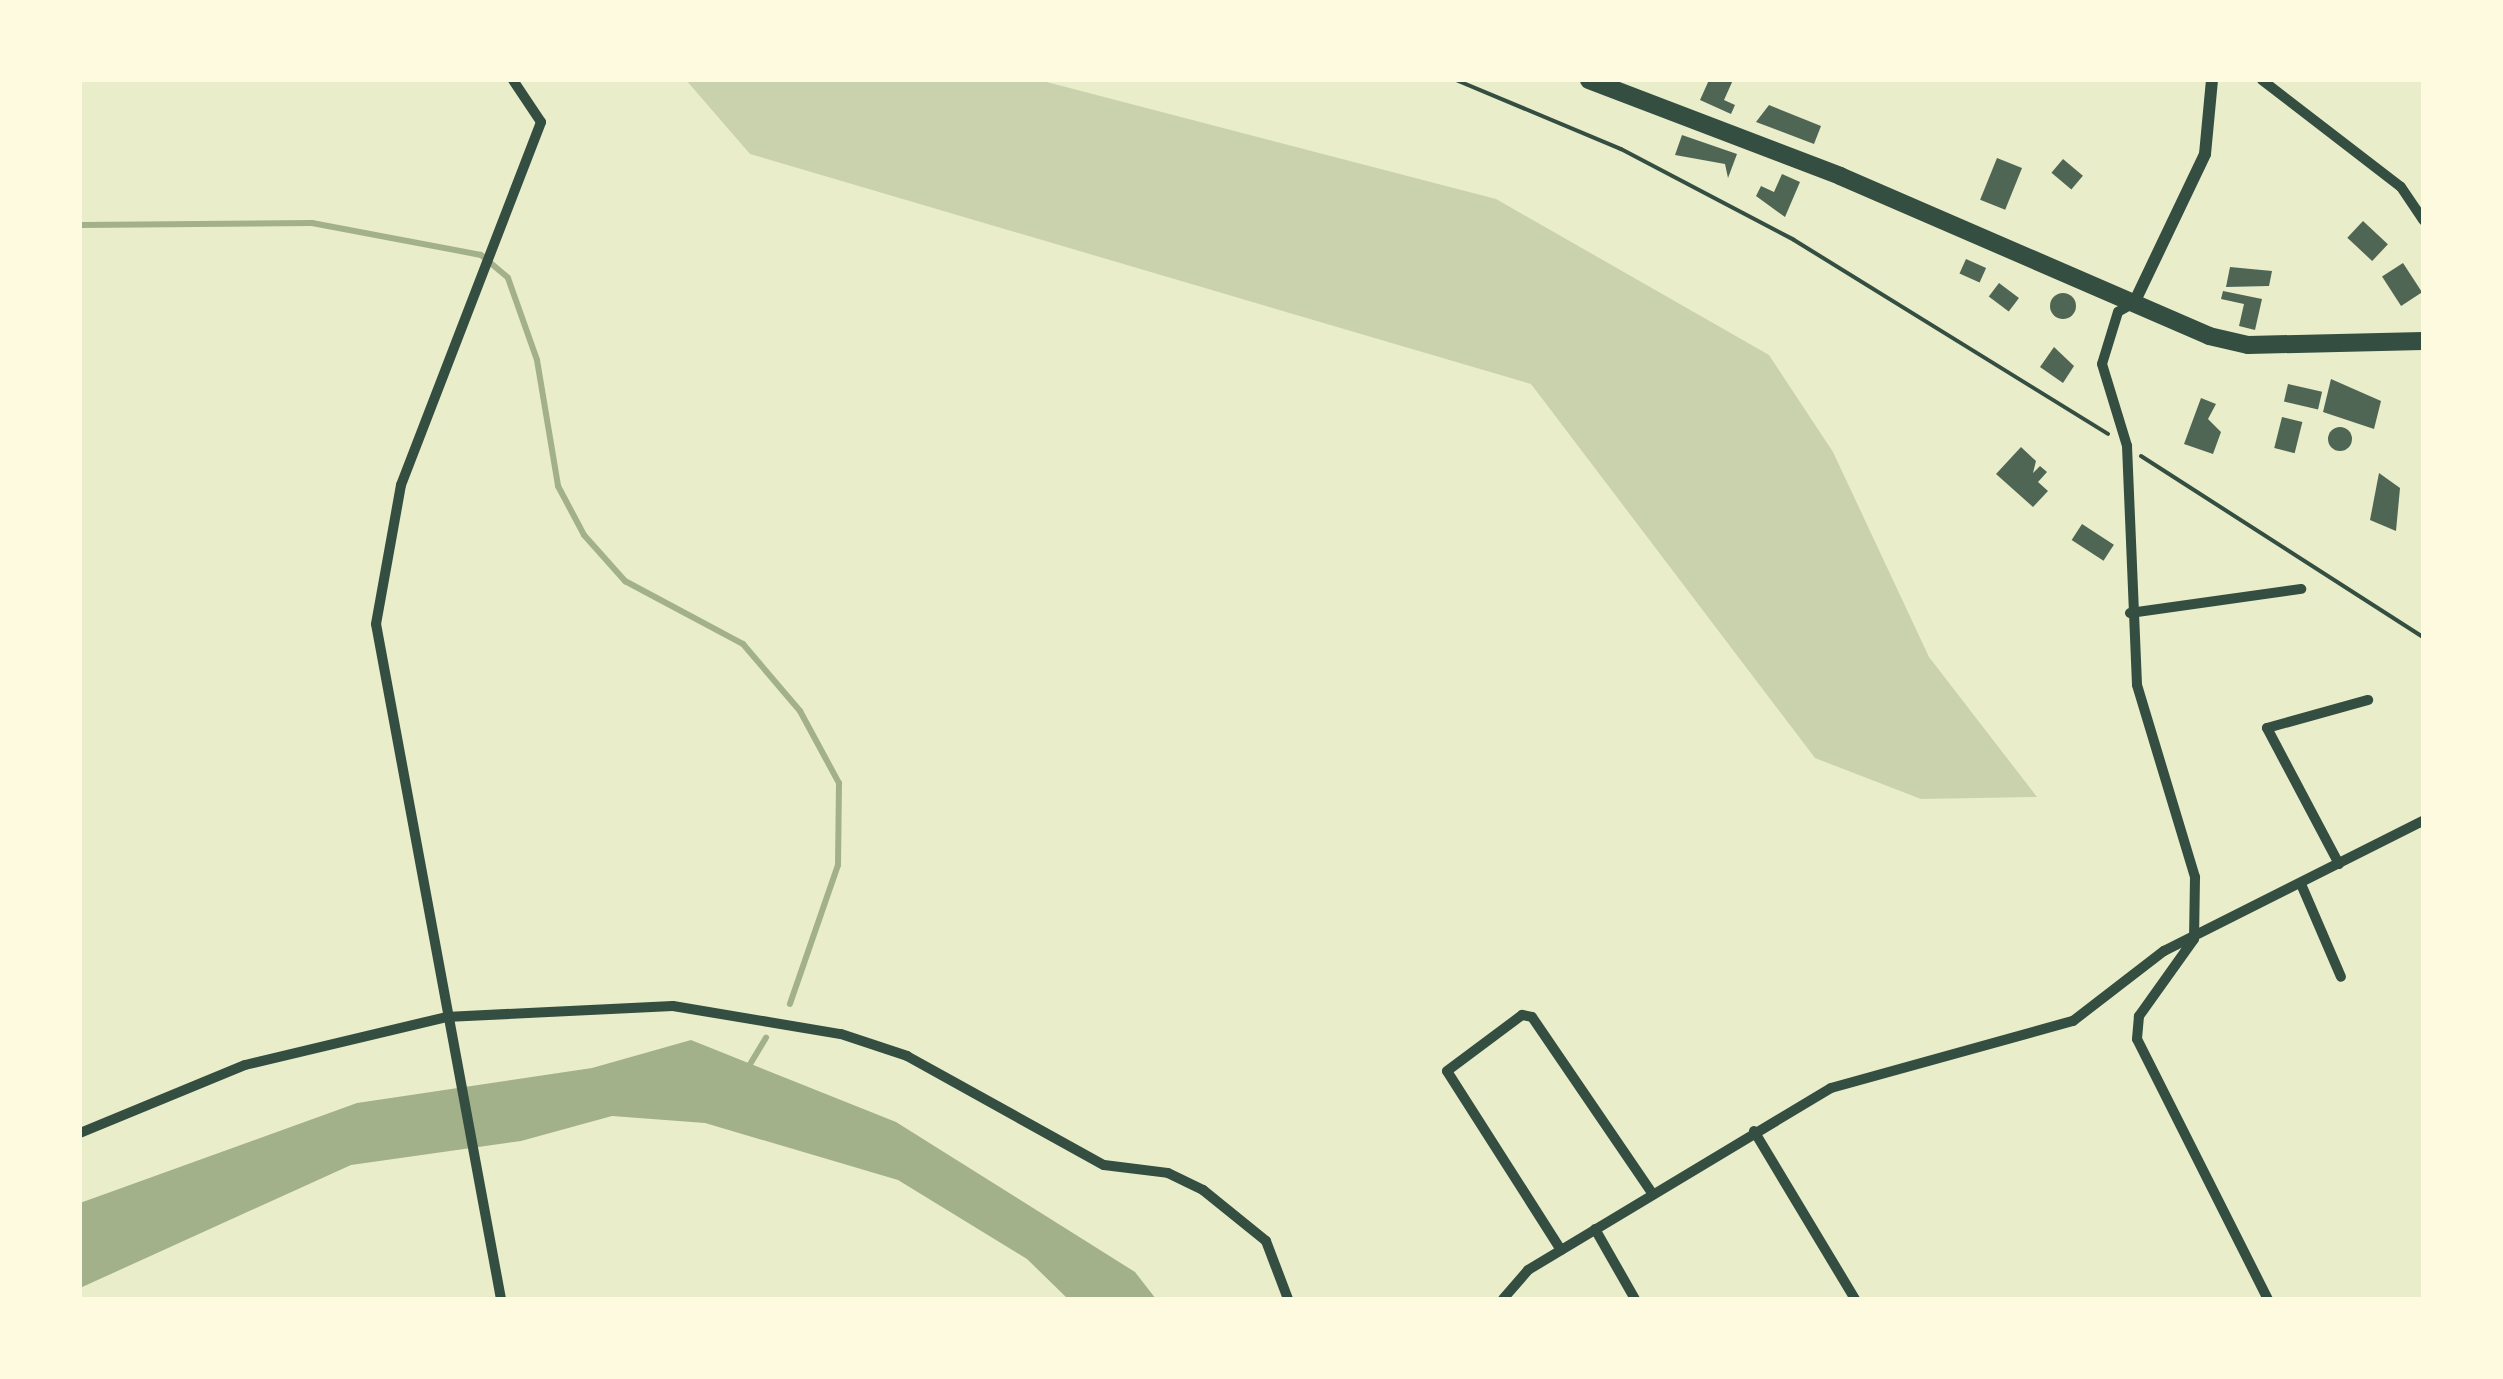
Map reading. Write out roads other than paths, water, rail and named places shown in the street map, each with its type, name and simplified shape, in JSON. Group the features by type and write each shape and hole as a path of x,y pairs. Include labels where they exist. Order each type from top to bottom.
{"highway":[{"path":"1589,80 2134,303 2248,345 2423,341"}],"street":[{"path":"501,1299 448,1030 376,624 401,484 503,227 540,122 513,80"},
{"path":"2212,80 2205,154 2134,303 2118,312 2102,364 2127,446 2130,614 2137,686 2195,878 2194,939 2139,1016 2137,1039 2268,1299"},
{"path":"2262,80 2401,186 2423,220"},
{"path":"2130,614 2300,589"},
{"path":"2339,864 2267,728 2368,700"},
{"path":"1502,1299 1561,1250 1595,1228 1831,1088 2074,1021 2194,939 2423,821"},
{"path":"2301,884 2342,977"},
{"path":"80,1133 246,1065 446,1017 673,1006 841,1034 907,1056 1073,1150 1168,1173 1247,1218 1278,1264 1288,1299"},
{"path":"1561,1250 1447,1070 1522,1015 1532,1016 1652,1193"},
{"path":"1754,1131 1855,1299"},
{"path":"1595,1228 1634,1299"}],"waterway":[{"path":"80,225 312,223 481,255 508,278 537,360 558,486 584,535 625,581 743,644 800,711 839,783 838,865 790,1004"},
{"path":"746,1071 766,1038"}]}
